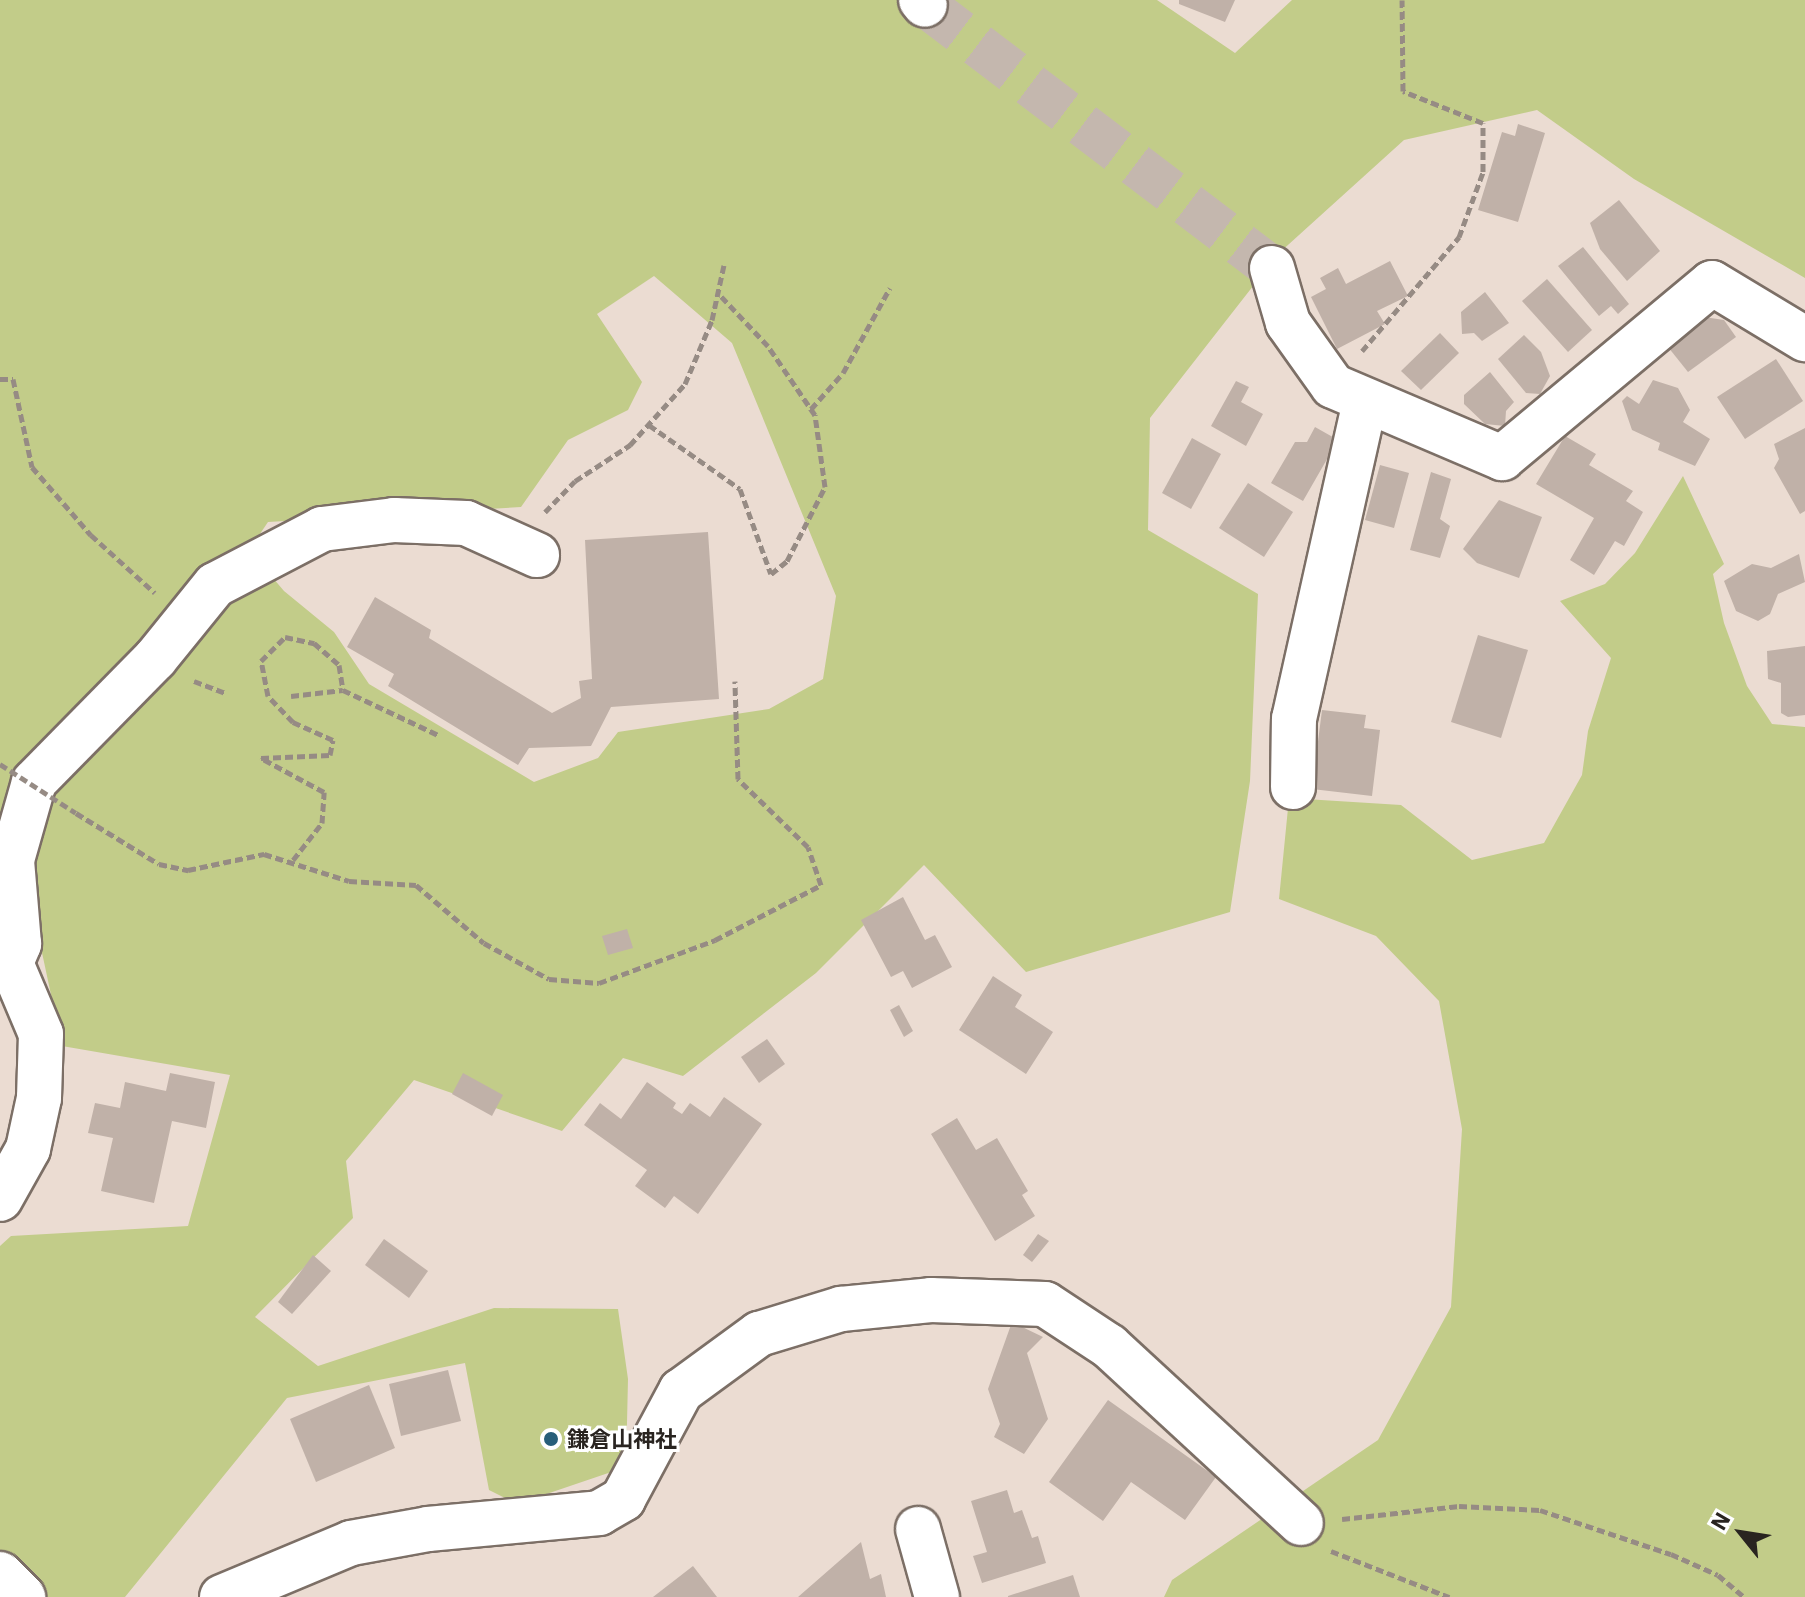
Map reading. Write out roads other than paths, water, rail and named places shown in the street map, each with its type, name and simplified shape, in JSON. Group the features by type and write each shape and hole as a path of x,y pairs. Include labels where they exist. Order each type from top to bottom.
{"street":[{"path":"1272,268 1288,323 1349,394 1502,458 1712,283 1805,339"},
{"path":"1293,787 1294,719 1349,394"},
{"path":"0,1199 28,1149 39,1098 41,1034 6,959 19,944 12,860 34,782 215,585 322,529 394,520 466,523 525,550"},
{"path":"222,1597 351,1543 428,1529 599,1513 623,1499 681,1391 759,1334 841,1309 931,1300 1045,1304 1109,1346 1301,1523"},
{"path":"918,1529 937,1597"},
{"path":"0,1574 23,1597"}],"tunnel":[{"path":"925,5 1272,268"}],"place":[{"name":"鎌倉山神社","path":"551,1439"}]}
